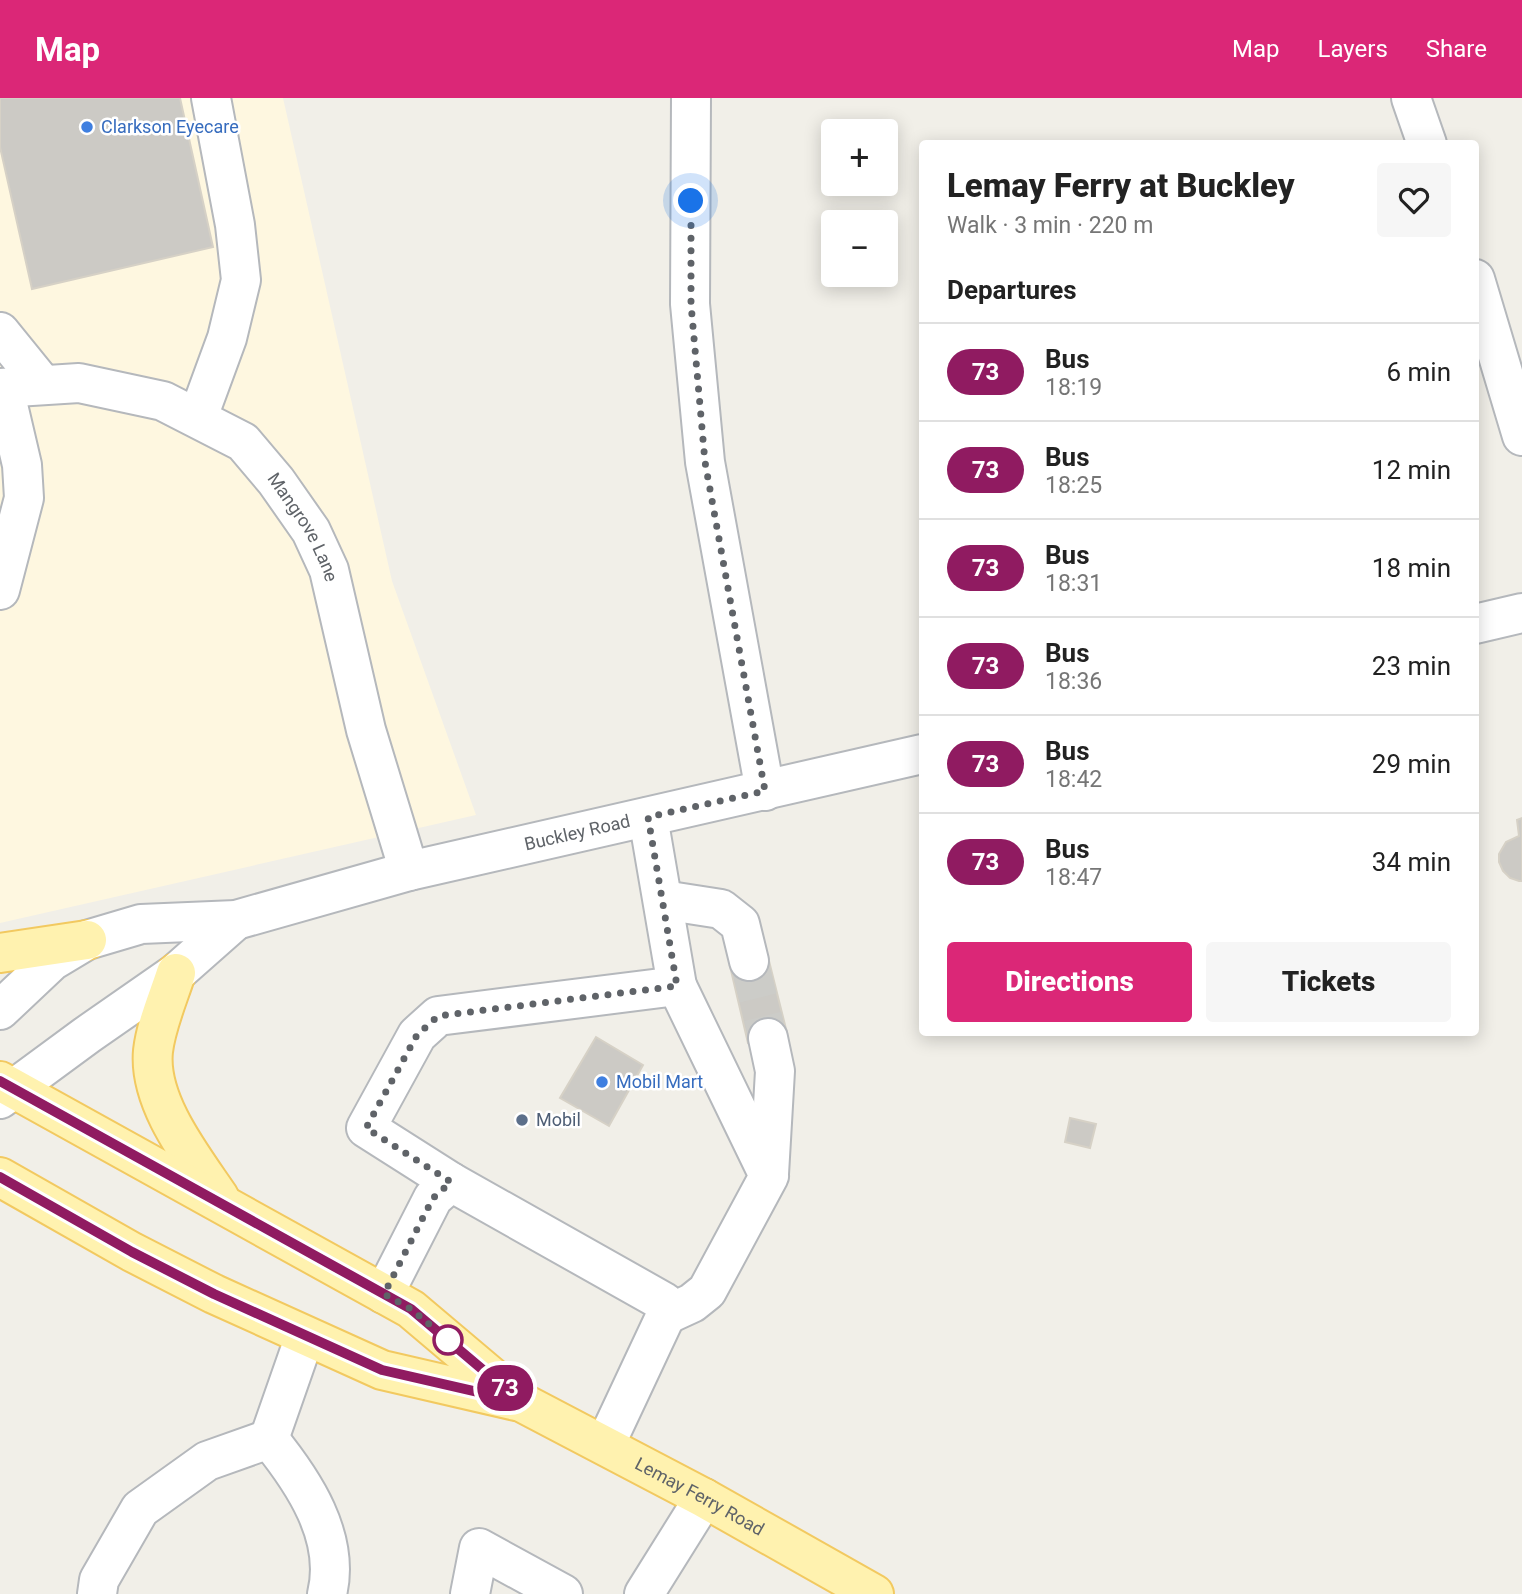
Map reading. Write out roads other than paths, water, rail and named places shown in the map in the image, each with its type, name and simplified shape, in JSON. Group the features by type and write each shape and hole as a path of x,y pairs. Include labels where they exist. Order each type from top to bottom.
{"main road":[{"path":"0,953 87,940"},
{"path":"176,973 153,1053 159,1097 181,1142 224,1205"},
{"name":"Lemay Ferry Road","path":"5,1090 224,1205 411,1309 521,1402 704,1498 874,1594"},
{"name":"Lemay Ferry Road","path":"0,1177 132,1252 214,1294 382,1370 521,1402"}],"street":[{"path":"198,417 227,338 241,280 235,225 211,98"},
{"path":"691,98 691,304 705,462 765,791"},
{"path":"1411,98 1426,140"},
{"path":"1479,292 1522,436"},
{"path":"0,332 43,385"},
{"name":"Mangrove Lane","path":"2,388 79,383 163,401 243,442 276,481 311,531 329,570 366,730 409,871"},
{"path":"0,590 24,498 22,465 2,388"},
{"path":"1479,623 1522,613"},
{"name":"Buckley Road","path":"0,1010 52,961 87,940 141,924 236,920 409,871 919,755"},
{"path":"648,817 677,986 769,1176"},
{"path":"663,900 720,909 740,924 749,961"},
{"name":"Buckley Road","path":"5,1090 176,973 236,920"},
{"path":"605,1445 666,1315 664,1302 451,1182 366,1128 417,1035 438,1016 677,986"},
{"path":"666,1315 692,1303 707,1291 769,1176 775,1071 768,1038"},
{"path":"384,1294 433,1198 451,1182"},
{"path":"269,1439 305,1336"},
{"path":"97,1594 99,1580 139,1510 206,1461 269,1439"},
{"path":"269,1439 296,1472 328,1539 330,1584 327,1594"},
{"path":"644,1594 704,1498"},
{"path":"470,1594 479,1548 563,1594"}],"tunnel":[{"path":"749,961 768,1038"}],"place":[{"name":"Clarkson Eyecare","path":"87,127"},
{"name":"Mobil Mart","path":"602,1082"},
{"name":"Mobil","path":"522,1120"}]}
